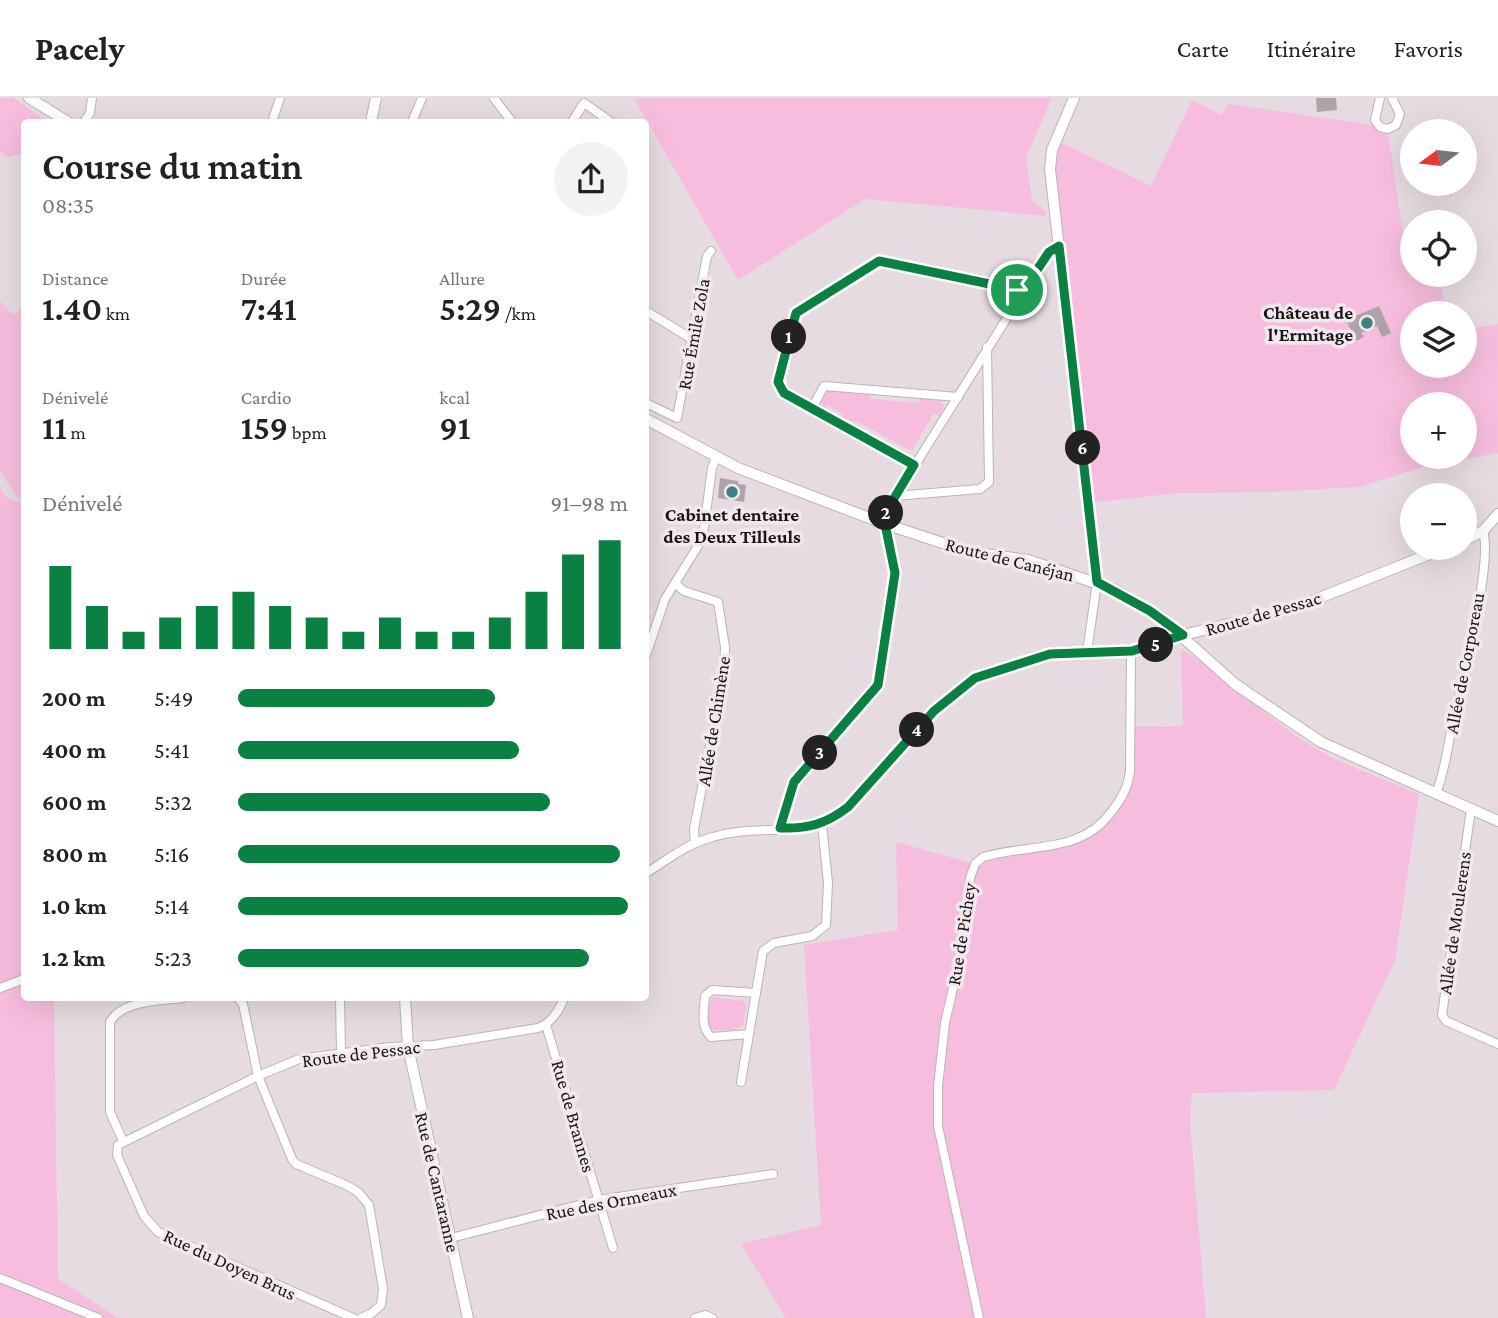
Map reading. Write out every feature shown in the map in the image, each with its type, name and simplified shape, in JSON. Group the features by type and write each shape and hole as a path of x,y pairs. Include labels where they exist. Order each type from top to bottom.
{"street":[{"path":"29,98 63,119"},
{"path":"86,119 90,114 92,98"},
{"path":"273,119 280,98"},
{"path":"372,119 376,98"},
{"path":"413,119 422,98"},
{"path":"494,98 510,119"},
{"path":"1074,98 1068,103 1052,150 1050,169 1097,582 1087,652"},
{"path":"1380,98 1375,120 1380,127 1388,129 1396,125 1400,114 1392,98"},
{"path":"573,119 581,101 607,119"},
{"path":"780,828 794,782 875,690 880,679 895,573 885,524 887,510 1023,291 1049,252 1059,246"},
{"name":"Rue Émile Zola","path":"649,404 677,418 707,256 711,251"},
{"path":"914,465 784,393 779,387 796,313 879,261 1023,291"},
{"path":"649,313 692,339"},
{"path":"895,496 980,489 989,482 987,347"},
{"path":"812,408 824,386 958,397"},
{"name":"Route de Canéjan","path":"649,421 716,458 774,483 885,524 970,552 1028,560 1097,582 1150,611 1183,635 1235,684 1321,742 1498,821"},
{"path":"649,643 665,599 692,559 701,537 716,458"},
{"path":"1477,534 1498,514"},
{"name":"Allée de Corporeau","path":"1436,794 1475,623 1484,556 1483,531"},
{"name":"Route de Pessac","path":"649,871 695,843 742,831 803,829 822,824 848,807 934,711 965,684 982,675 1032,658 1068,652 1132,651 1183,635 1294,608 1415,560"},
{"name":"Allée de Chimène","path":"676,584 684,591 718,602 725,647 723,680 694,829 695,843"},
{"name":"Rue de Pichey","path":"979,1318 938,1126 937,1086 942,1042 964,941 970,878 975,864 983,857 1085,837 1103,824 1120,801 1128,789 1130,772 1132,651"},
{"name":"Allée de Moulerens","path":"1471,809 1442,1015 1446,1021 1498,1044"},
{"path":"741,1082 764,951 768,946 812,936 826,925 828,883 822,824"},
{"path":"0,988 21,980"},
{"path":"748,1034 711,1037 704,1029 705,996 712,990 756,993"},
{"name":"Rue du Doyen Brus","path":"166,1001 125,1008 116,1013 110,1022 110,1112 120,1143 117,1155 141,1209 158,1231 353,1318"},
{"path":"241,1001 258,1076 296,1164 358,1192 369,1205 383,1289 381,1305 372,1314 361,1318"},
{"path":"340,1001 341,1053"},
{"name":"Rue de Cantaranne","path":"405,1001 408,1046 468,1318"},
{"path":"546,1025 563,1001"},
{"name":"Route de Pessac","path":"120,1143 299,1059 466,1040 546,1025"},
{"name":"Rue de Brannes","path":"546,1025 613,1248"},
{"name":"Rue des Ormeaux","path":"451,1238 598,1200 773,1174"},
{"path":"0,1278 98,1318"},
{"path":"695,1318 705,1314 712,1318"}],"shaded area":[{"path":"0,98 14,98 43,119 21,119 21,154 7,157 0,151"},
{"path":"634,98 1052,98 1026,157 1032,201 1046,211 1046,216 865,199 738,280 649,124 649,119 646,119"},
{"path":"1192,100 1222,115 1228,104 1387,127 1400,213 1400,287 1441,287 1444,301 1400,301 1400,378 1477,378 1477,328 1498,324 1498,453 1477,457 1477,392 1400,392 1400,469 1417,469 1359,487 1178,493 1089,503 1050,169 1056,140 1151,186"},
{"path":"0,301 13,315 21,309 21,498 17,497 0,471"},
{"path":"827,390 871,393 871,399 919,403 921,396 938,397 944,406 940,416 934,413 912,450 909,450 860,423 843,419 844,415 827,405 824,410 819,407"},
{"path":"0,488 7,498 21,503 21,1001 54,1001 58,1279 118,1318 0,1318"},
{"path":"1181,649 1315,748 1419,794 1395,960 1334,1090 1192,1093 1190,1122 1206,1318 786,1318 741,1244 821,1225 804,945 898,930 896,842 975,864 983,857 1085,837 1127,789 1129,727 1183,726"},
{"path":"713,997 743,1001 746,1006 743,1026 733,1030 712,1030 708,1014"}],"building":[{"path":"1316,98 1336,98 1337,110 1317,112"},
{"name":"Château de l'Ermitage","path":"1379,306 1391,333 1382,337 1377,326 1361,333 1364,337 1356,341 1346,320"},
{"name":"Cabinet dentaire des Deux Tilleuls","path":"720,478 746,485 744,502 718,498"}],"place":[{"name":"Château de l'Ermitage","path":"1367,323"},
{"name":"Cabinet dentaire des Deux Tilleuls","path":"732,492"}],"route":[{"path":"1059,246 1097,582 1116,590 1160,617 1183,635 1155,646 1132,651 1050,654 982,675 949,696 848,807 822,824 803,829 780,828 794,782 878,685 895,573 885,524 887,510 914,465 784,393 779,387 796,313 879,261 1017,290 1023,291 1049,252 1059,246"}]}
